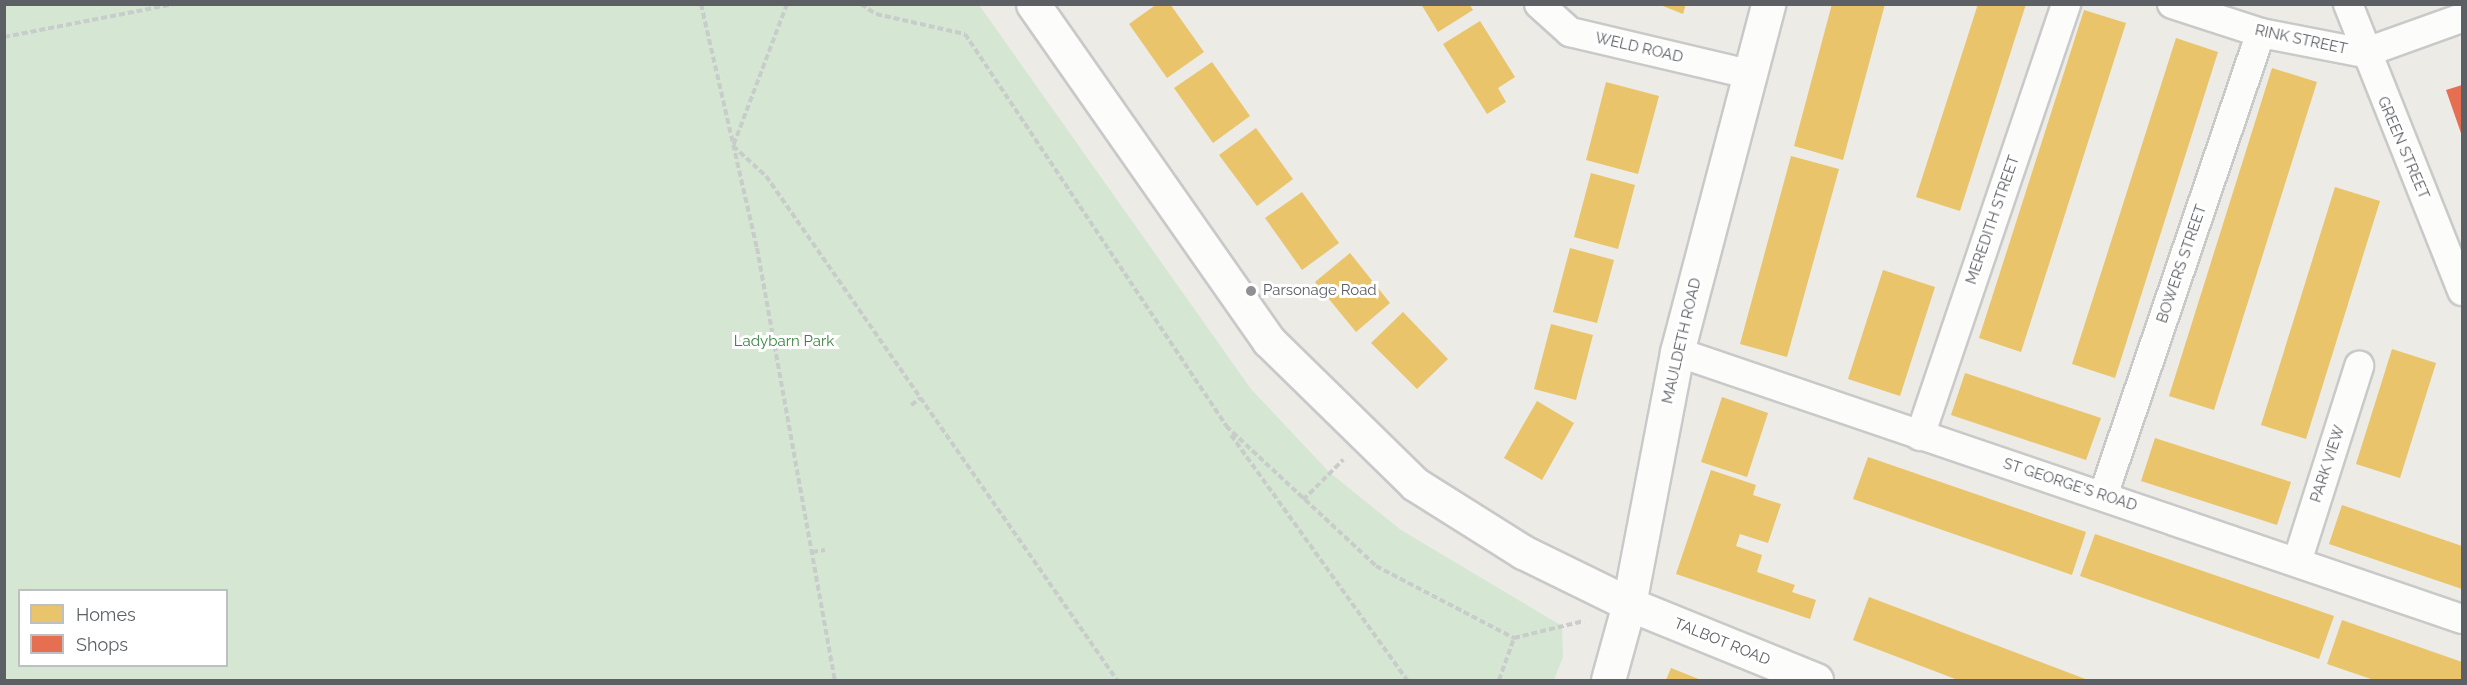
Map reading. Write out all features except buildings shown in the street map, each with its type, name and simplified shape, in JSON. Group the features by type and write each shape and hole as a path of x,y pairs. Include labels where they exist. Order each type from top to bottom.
{"street":[{"path":"1033,4 1269,341 1365,439 1415,484 1523,552 1629,604"},
{"name":"WELD ROAD","path":"1539,4 1570,32 1749,74"},
{"name":"MAULDETH ROAD","path":"1608,681 1629,604 1677,352 1768,4"},
{"name":"MEREDITH STREET","path":"1920,436 2066,4"},
{"name":"RINK STREET","path":"2172,4 2261,33 2364,53 2463,18"},
{"name":"GREEN STREET","path":"2348,4 2364,53 2463,291"},
{"name":"BOWERS STREET","path":"2103,496 2261,33"},
{"name":"ST GEORGE'S ROAD","path":"1677,352 2463,619"},
{"name":"PARK VIEW","path":"2297,562 2359,366"},
{"name":"TALBOT ROAD","path":"1629,604 1816,681"}],"path":[{"path":"4,37 173,4"},
{"path":"701,4 733,146 835,681"},
{"path":"733,146 787,4"},
{"path":"861,4 876,14 966,34 1226,426 1407,681"},
{"path":"733,146 766,176 1118,681"},
{"path":"911,405 921,398"},
{"path":"1226,426 1376,566 1514,638 1585,621"},
{"path":"1303,500 1345,458"},
{"path":"812,552 825,550"},
{"path":"1499,681 1514,638"}],"green space":[{"name":"Ladybarn Park","path":"4,5 979,5 1251,389 1329,472 1401,530 1562,626 1563,657 1554,680 5,680"}],"place":[{"name":"Parsonage Road","path":"1251,291"}]}
